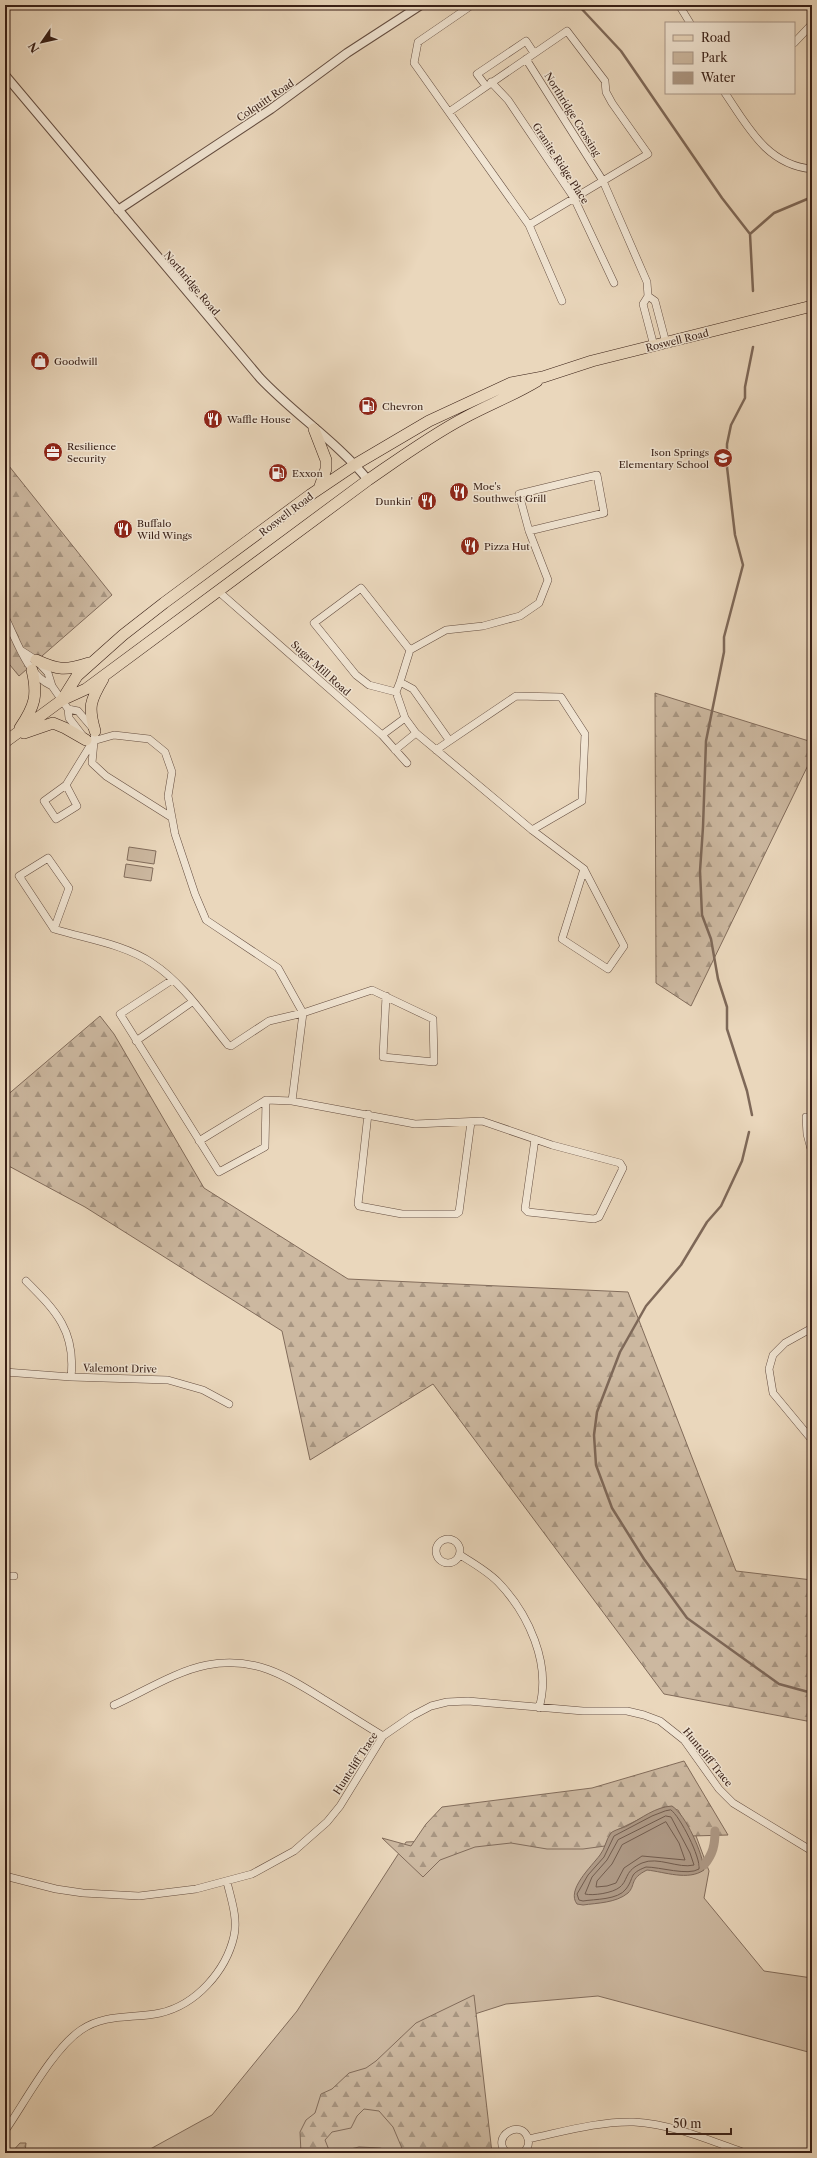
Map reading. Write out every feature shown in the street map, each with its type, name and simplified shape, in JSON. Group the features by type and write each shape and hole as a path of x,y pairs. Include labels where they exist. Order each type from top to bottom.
{"main road":[{"name":"Roswell Road","path":"65,704 77,676 164,603 319,489 356,464 404,435 455,408 511,383 543,377 654,346 812,306"},
{"name":"Roswell Road","path":"5,742 86,689 368,480 439,432 464,418 517,394 543,377"},
{"path":"314,429 326,460 326,469 319,489"},
{"path":"16,735 29,716 35,699 36,688 34,665 61,670 72,669 93,662"},
{"path":"16,735 53,723 91,737 89,712 95,693 106,674"}],"street":[{"name":"Colquitt Road","path":"118,210 271,109 347,53 421,5"},
{"path":"472,5 418,42 415,51 414,63 530,225 562,301"},
{"path":"679,5 689,22"},
{"path":"795,42 812,24"},
{"path":"449,112 567,31 605,81 606,92 612,103 648,154 530,225"},
{"path":"488,84 477,74 526,41 534,53"},
{"name":"Northridge Crossing","path":"526,59 604,181 647,282 648,296 643,304 654,346"},
{"name":"Northridge Road","path":"5,75 12,86 260,378 282,401 356,464 368,480"},
{"name":"Northridge Road","path":"5,80 12,86"},
{"name":"Granite Ridge Place","path":"488,84 508,100 574,198 614,283"},
{"path":"726,94 762,146 778,158 794,166 812,169"},
{"name":"Northridge Crossing","path":"648,296 655,301 666,343"},
{"path":"529,530 604,513 597,475 519,494 529,530 548,580 539,604 520,616 482,626 446,630 410,650 396,692 405,718 416,733 532,830 584,869 624,946 608,969 562,939 584,869"},
{"path":"396,692 369,685 356,675 314,622 361,588 410,650"},
{"name":"Sugar Mill Road","path":"218,591 382,735 407,763"},
{"path":"5,617 22,651 34,665 48,673 52,686 65,704 69,718 91,737 114,735 149,739 165,752 172,772 168,796 171,817 195,894 206,920 278,968 303,1013 292,1101"},
{"path":"400,682 413,689 449,740"},
{"path":"436,750 516,696 561,698 585,734 582,801 532,830"},
{"path":"65,704 78,711 91,737 92,764 106,776 171,817"},
{"path":"382,735 405,718"},
{"path":"395,750 416,733"},
{"path":"66,785 77,806 56,819 44,801 66,785 91,737"},
{"path":"54,929 69,888 48,858 19,876 54,929 130,951 152,963 172,980 228,1045 231,1046 269,1021 303,1013 372,990 386,996 433,1019 434,1062 383,1056 386,996"},
{"path":"172,980 120,1014 219,1172 265,1148 266,1100"},
{"path":"136,1041 192,1002"},
{"path":"199,1141 266,1100 292,1101 415,1124 482,1121 535,1139 620,1163 622,1168 599,1216 594,1219 528,1212 525,1209 535,1139"},
{"path":"368,1114 358,1204 359,1206 402,1214 456,1214 460,1212 471,1122"},
{"path":"806,1117 807,1134 812,1153"},
{"path":"26,1281 53,1309 65,1327 72,1351 71,1377"},
{"path":"812,1328 785,1343 773,1355 769,1369 773,1393 812,1440"},
{"name":"Valemont Drive","path":"5,1372 71,1377 168,1380 203,1390 229,1404"},
{"path":"460,1555 483,1569 497,1581 513,1598 526,1620 535,1642 541,1667 543,1695 539,1708"},
{"path":"5,1576 14,1576"},
{"path":"114,1705 186,1672 206,1665 230,1662 273,1670 290,1678 383,1736"},
{"name":"Huntcliff Trace","path":"5,1876 56,1889 110,1896 168,1893 227,1882 252,1874 273,1864 312,1836 340,1806 383,1736 412,1716 431,1706 447,1702 468,1701 583,1711 627,1711 660,1721 684,1740 719,1789 733,1803 812,1851"},
{"path":"5,2131 60,2050 82,2029 111,2017 160,2013 190,2002 209,1982 224,1961 234,1935 235,1917 227,1882"},
{"path":"528,2139 595,2126 632,2122 672,2128 745,2153"},
{"path":"507,2153 502,2143 502,2138 508,2131 516,2129 521,2130 528,2139 529,2145 524,2153"}],"green space":[{"path":"5,461 112,595 19,676 5,659"},
{"path":"655,693 812,742 812,757 691,1006 656,983"},
{"path":"129,847 156,851 154,864 127,860"},
{"path":"126,864 153,868 151,881 124,877"},
{"path":"100,1016 114,1034 204,1188 348,1279 628,1292 736,1571 812,1580 812,1722 664,1694 433,1384 310,1460 282,1331 85,1207 5,1164 5,1097"},
{"path":"684,1761 728,1835 692,1836 678,1810 664,1807 611,1833 605,1846 583,1849 547,1849 511,1843 475,1847 440,1860 423,1877 382,1838 411,1846 426,1824 442,1807 592,1788"},
{"path":"667,1803 692,1825 709,1871 704,1898 764,1971 812,1978 812,2053 598,1996 506,2004 400,2038 412,2153 143,2153 212,2115 297,2011 406,1842 598,1834"},
{"path":"474,1995 492,2153 404,2153 393,2127 379,2111 364,2109 357,2116 351,2128 332,2132 325,2140 329,2150 333,2153 301,2153 300,2132 306,2120 315,2113 321,2094 332,2089 349,2073 366,2068 376,2061 416,2023"},
{"path":"20,2143 26,2143 25,2153 11,2153"}],"water":[{"path":"672,1806 683,1818 693,1835 701,1855 704,1870 691,1875 684,1875 647,1870 635,1879 628,1893 618,1899 583,1905 577,1904 574,1898 577,1886 586,1872 602,1853 611,1833 660,1808"},
{"path":"359,2147 380,2148 398,2153 343,2153 346,2150"}],"waterway":[{"path":"578,5 621,51 722,198 750,234 753,291"},
{"path":"750,234 774,213 812,197"},
{"path":"752,1115 747,1091 727,1029 727,1007 718,979 711,939 702,915 700,871 706,741 724,652 724,637 743,565 735,535 727,467 727,444 731,425 745,398 745,387 753,347"},
{"path":"749,1132 742,1161 721,1206 707,1222 681,1265 646,1306 620,1352 597,1412 594,1435 596,1465 612,1508 644,1559 687,1618 779,1684 812,1693"},
{"path":"704,1865 710,1857 713,1849 715,1831"}],"place":[{"name":"Goodwill","path":"40,361"},
{"name":"Chevron","path":"368,406"},
{"name":"Waffle House","path":"213,419"},
{"name":"Resilience Security","path":"53,452"},
{"name":"Ison Springs Elementary School","path":"723,458"},
{"name":"Exxon","path":"278,473"},
{"name":"Moe's Southwest Grill","path":"459,492"},
{"name":"Dunkin'","path":"427,501"},
{"name":"Buffalo Wild Wings","path":"123,529"},
{"name":"Pizza Hut","path":"470,546"}]}
